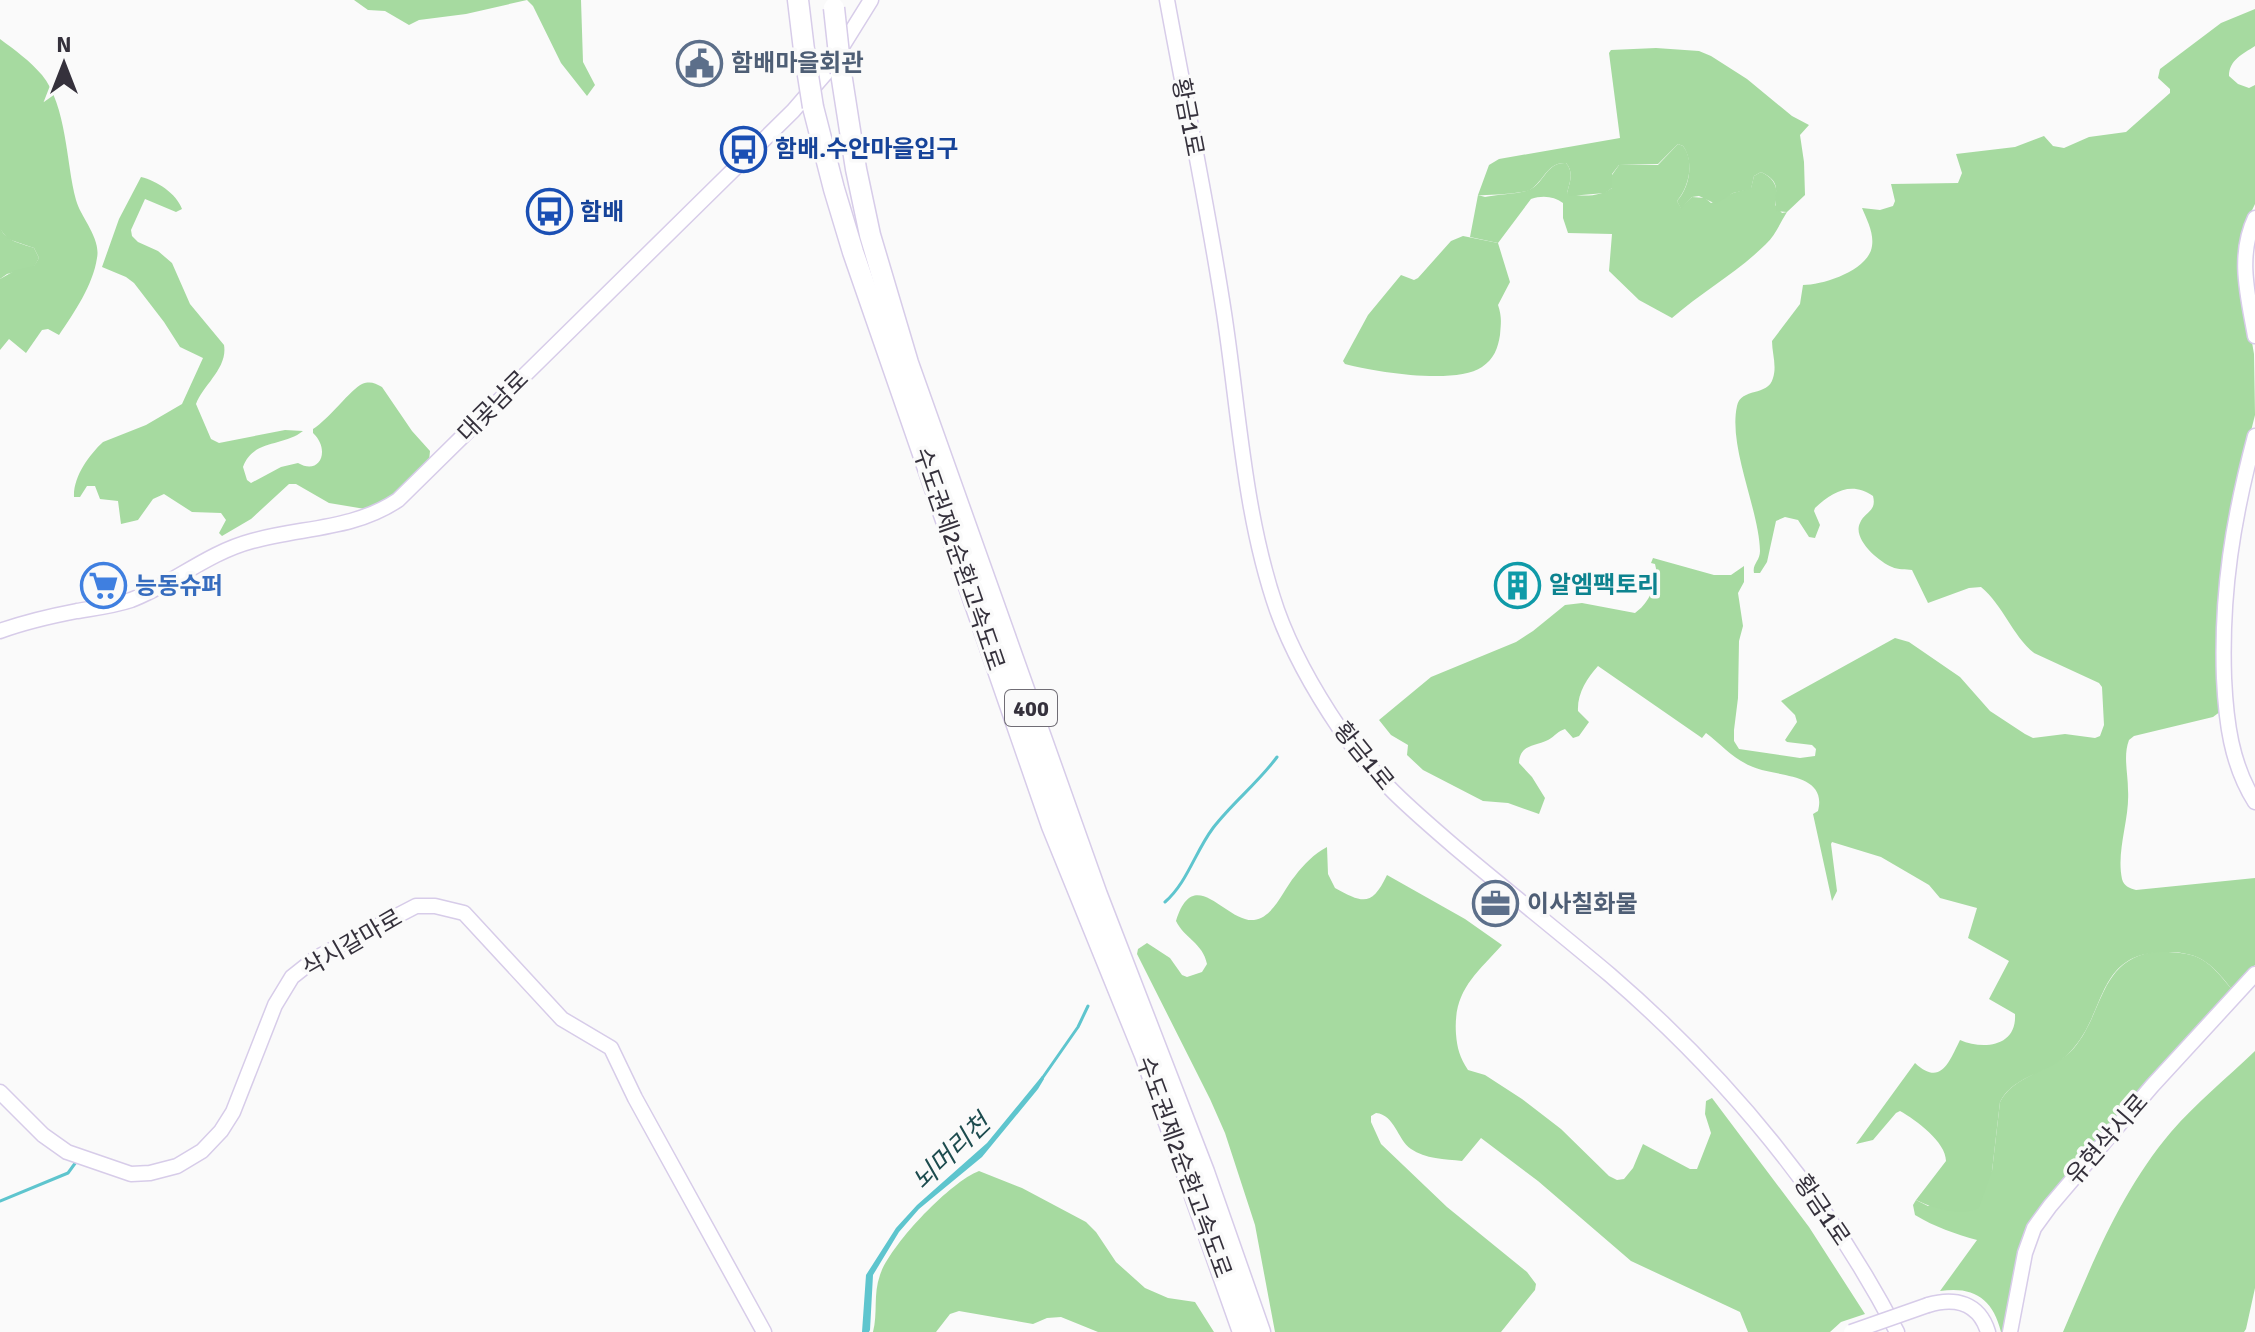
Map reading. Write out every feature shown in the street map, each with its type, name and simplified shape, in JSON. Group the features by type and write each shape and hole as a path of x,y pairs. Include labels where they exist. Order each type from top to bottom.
{"highway":[{"name":"수도권제2순환고속도로","path":"798,0 813,107 853,252 1009,707 1052,826 1145,1055 1243,1332"},
{"name":"수도권제2순환고속도로","path":"834,4 856,169 870,235 908,363 1097,895 1204,1172 1260,1332"}],"street":[{"name":"대곶남로","path":"0,631 42,618 128,601 235,546 357,521 398,500 793,111 825,74 871,0"},
{"name":"황금1로","path":"1167,0 1219,284 1259,541 1277,611 1297,658 1342,732 1406,806 1609,974 1659,1018 1727,1086 1800,1176 1868,1280 1897,1332"},
{"path":"2255,218 2247,235 2244,258 2255,336"},
{"path":"2255,436 2229,551 2222,631 2225,709 2238,767 2255,802"},
{"name":"삭시갈마로","path":"0,1092 43,1135 67,1152 131,1174 177,1166 202,1151 221,1131 233,1112 275,1005 292,977 316,958 416,906 435,906 464,913 562,1019 611,1048 642,1111 764,1332"},
{"name":"유현삭시로","path":"2010,1332 2025,1253 2034,1228 2067,1184 2152,1086 2255,974"},
{"path":"1851,1332 1947,1301 1968,1305 1982,1318 1988,1332"}],"green space":[{"path":"354,0 527,0 466,14 419,20 409,25 385,11 368,10"},
{"path":"527,0 581,0 583,62 595,85 587,96 561,63 533,6"},
{"path":"2255,9 2255,46 2234,62 2229,76 2249,88 2255,85 2255,204 2243,229 2243,289 2254,354 2255,415 2237,487 2221,576 2217,631 2221,711 2213,717 2134,736 2129,740 2126,758 2128,801 2121,868 2124,883 2136,890 2255,878 2255,965 2234,992 2212,967 2187,954 2163,952 2141,955 2125,963 2113,975 2081,1038 2069,1053 2052,1066 2013,1086 2000,1102 1992,1171 1979,1208 1956,1212 1938,1208 1916,1200 1946,1161 1941,1146 1922,1126 1900,1111 1873,1140 1856,1144 1915,1063 1931,1073 1938,1072 1948,1063 1960,1040 1988,1045 2005,1039 2010,1033 2015,1014 1989,999 2009,961 1968,938 1977,908 1940,898 1929,885 1881,857 1832,842 1837,891 1832,901 1813,814 1818,811 1819,798 1815,789 1798,778 1746,764 1706,733 1702,738 1598,666 1579,698 1578,711 1589,722 1579,736 1573,738 1565,729 1525,749 1520,757 1519,763 1545,798 1539,814 1508,803 1483,801 1423,770 1407,755 1408,745 1391,735 1379,720 1431,677 1516,642 1565,605 1582,603 1635,613 1645,604 1655,584 1653,558 1714,575 1731,575 1744,566 1744,582 1738,593 1743,626 1739,641 1734,730 1734,741 1739,749 1800,758 1815,756 1816,749 1812,745 1785,740 1797,722 1795,715 1781,701 1895,638 1909,642 1960,677 1990,711 2033,738 2065,734 2100,736 2104,725 2102,687 2099,683 2034,653 1981,587 1969,588 1928,603 1912,570 1892,567 1868,549 1859,529 1862,519 1873,505 1873,496 1865,492 1843,490 1815,508 1820,525 1815,538 1809,537 1798,520 1785,517 1776,521 1767,562 1760,573 1754,573 1760,554 1758,534 1740,459 1735,422 1737,406 1744,396 1770,384 1775,369 1772,341 1800,304 1803,285 1844,274 1869,255 1872,236 1862,208 1880,210 1893,206 1895,201 1891,184 1958,183 1962,173 1956,154 2015,147 2044,136 2053,146 2064,148 2089,137 2126,132 2170,93 2170,89 2158,78 2160,69 2221,23"},
{"path":"0,39 32,65 50,88 61,118 76,200 97,251 95,268 87,288 59,335 48,329 42,330 26,353 9,339 0,350 0,279 16,270 34,266 39,258 34,248 8,239 0,229"},
{"path":"1656,48 1699,51 1711,56 1747,79 1792,116 1809,125 1800,135 1805,195 1787,212 1776,211 1775,184 1761,172 1754,176 1751,189 1733,193 1716,204 1699,196 1692,197 1681,209 1677,201 1685,189 1689,159 1683,146 1678,144 1658,164 1619,165 1612,174 1612,188 1605,193 1570,196 1567,193 1571,174 1566,163 1550,169 1530,190 1478,195 1489,165 1499,159 1620,138 1609,53 1611,50"},
{"path":"1678,144 1687,152 1690,166 1687,181 1677,201 1681,208 1692,197 1705,198 1711,203 1751,188 1754,176 1761,172 1775,185 1775,205 1782,213 1787,212 1772,237 1755,254 1672,318 1639,300 1609,271 1612,234 1568,233 1563,218 1563,203 1556,199 1531,199 1498,243 1470,237 1478,195 1485,197 1527,191 1536,186 1554,166 1566,163 1571,174 1567,193 1596,195 1612,188 1612,175 1619,165 1658,165"},
{"path":"141,177 165,188 182,209 176,212 145,199 131,230 132,236 172,263 190,304 224,345 219,369 196,404 211,439 219,443 285,430 303,431 261,448 248,458 243,467 251,483 281,467 298,463 312,466 317,464 322,453 313,429 357,387 372,383 382,387 430,451 429,461 403,488 381,504 365,509 329,503 296,484 289,484 251,519 222,536 219,533 226,520 221,513 192,512 164,494 153,499 138,520 121,524 118,501 100,499 95,486 87,486 80,497 74,497 79,474 98,447 182,404 203,358 180,347 134,283 102,267 119,219"},
{"path":"0,227 9,238 34,248 39,258 34,267 0,279"},
{"path":"1463,236 1498,243 1510,282 1498,305 1500,335 1497,349 1490,360 1470,372 1435,376 1345,364 1343,361 1368,315 1401,275 1414,280 1418,278 1451,241"},
{"path":"1327,847 1328,874 1335,888 1353,897 1366,899 1377,892 1387,875 1465,919 1502,945 1475,975 1458,1006 1457,1044 1468,1070 1485,1075 1522,1099 1561,1129 1609,1176 1617,1180 1624,1179 1633,1168 1643,1144 1690,1169 1697,1169 1711,1133 1705,1114 1706,1101 1712,1098 1809,1227 1865,1314 1841,1322 1830,1332 1748,1332 1740,1312 1631,1261 1538,1181 1481,1138 1462,1161 1429,1157 1406,1145 1388,1118 1376,1113 1371,1116 1371,1122 1381,1144 1447,1207 1527,1272 1536,1284 1535,1290 1501,1332 1275,1332 1255,1225 1225,1133 1137,954 1138,949 1147,943 1170,958 1182,975 1187,977 1202,972 1207,964 1205,957 1176,921 1183,904 1192,896 1201,896 1243,918 1261,918 1273,908 1306,863"},
{"path":"2153,952 2181,953 2200,958 2234,992 2039,1214 2007,1332 2001,1332 1993,1311 1980,1297 1962,1291 1940,1291 1977,1240 1945,1230 1915,1215 1913,1205 1916,1200 1928,1206 1992,1171 2000,1102 2006,1093 2014,1085 2066,1056 2084,1034 2112,977 2135,957"},
{"path":"2255,1051 2255,1288 2244,1332 2063,1332 2110,1228 2137,1178 2171,1132"},
{"path":"979,1171 1022,1188 1086,1222 1116,1262 1145,1288 1168,1298 1195,1302 1214,1332 1098,1332 1061,1317 1047,1318 1033,1324 959,1311 950,1314 936,1332 873,1332 878,1282 886,1262 922,1216 953,1188"}],"water":[{"path":"1042,1076 1044,1079 1038,1089 982,1157 919,1209 899,1232 873,1275 870,1330 862,1332 866,1275 896,1228 917,1205 987,1143"}],"waterway":[{"name":"뇌머리천","path":"1165,902 1179,886 1213,828 1277,757"},
{"name":"뇌머리천","path":"1041,1080 1078,1027 1088,1006"},
{"path":"0,1201 68,1173 76,1162"}],"place":[{"name":"함배마을회관","path":"700,63"},
{"name":"함배.수안마을입구","path":"744,149"},
{"name":"함배","path":"549,212"},
{"name":"알엠팩토리","path":"1518,585"},
{"name":"능동슈퍼","path":"104,586"},
{"name":"이사칠화물","path":"1496,904"}]}
